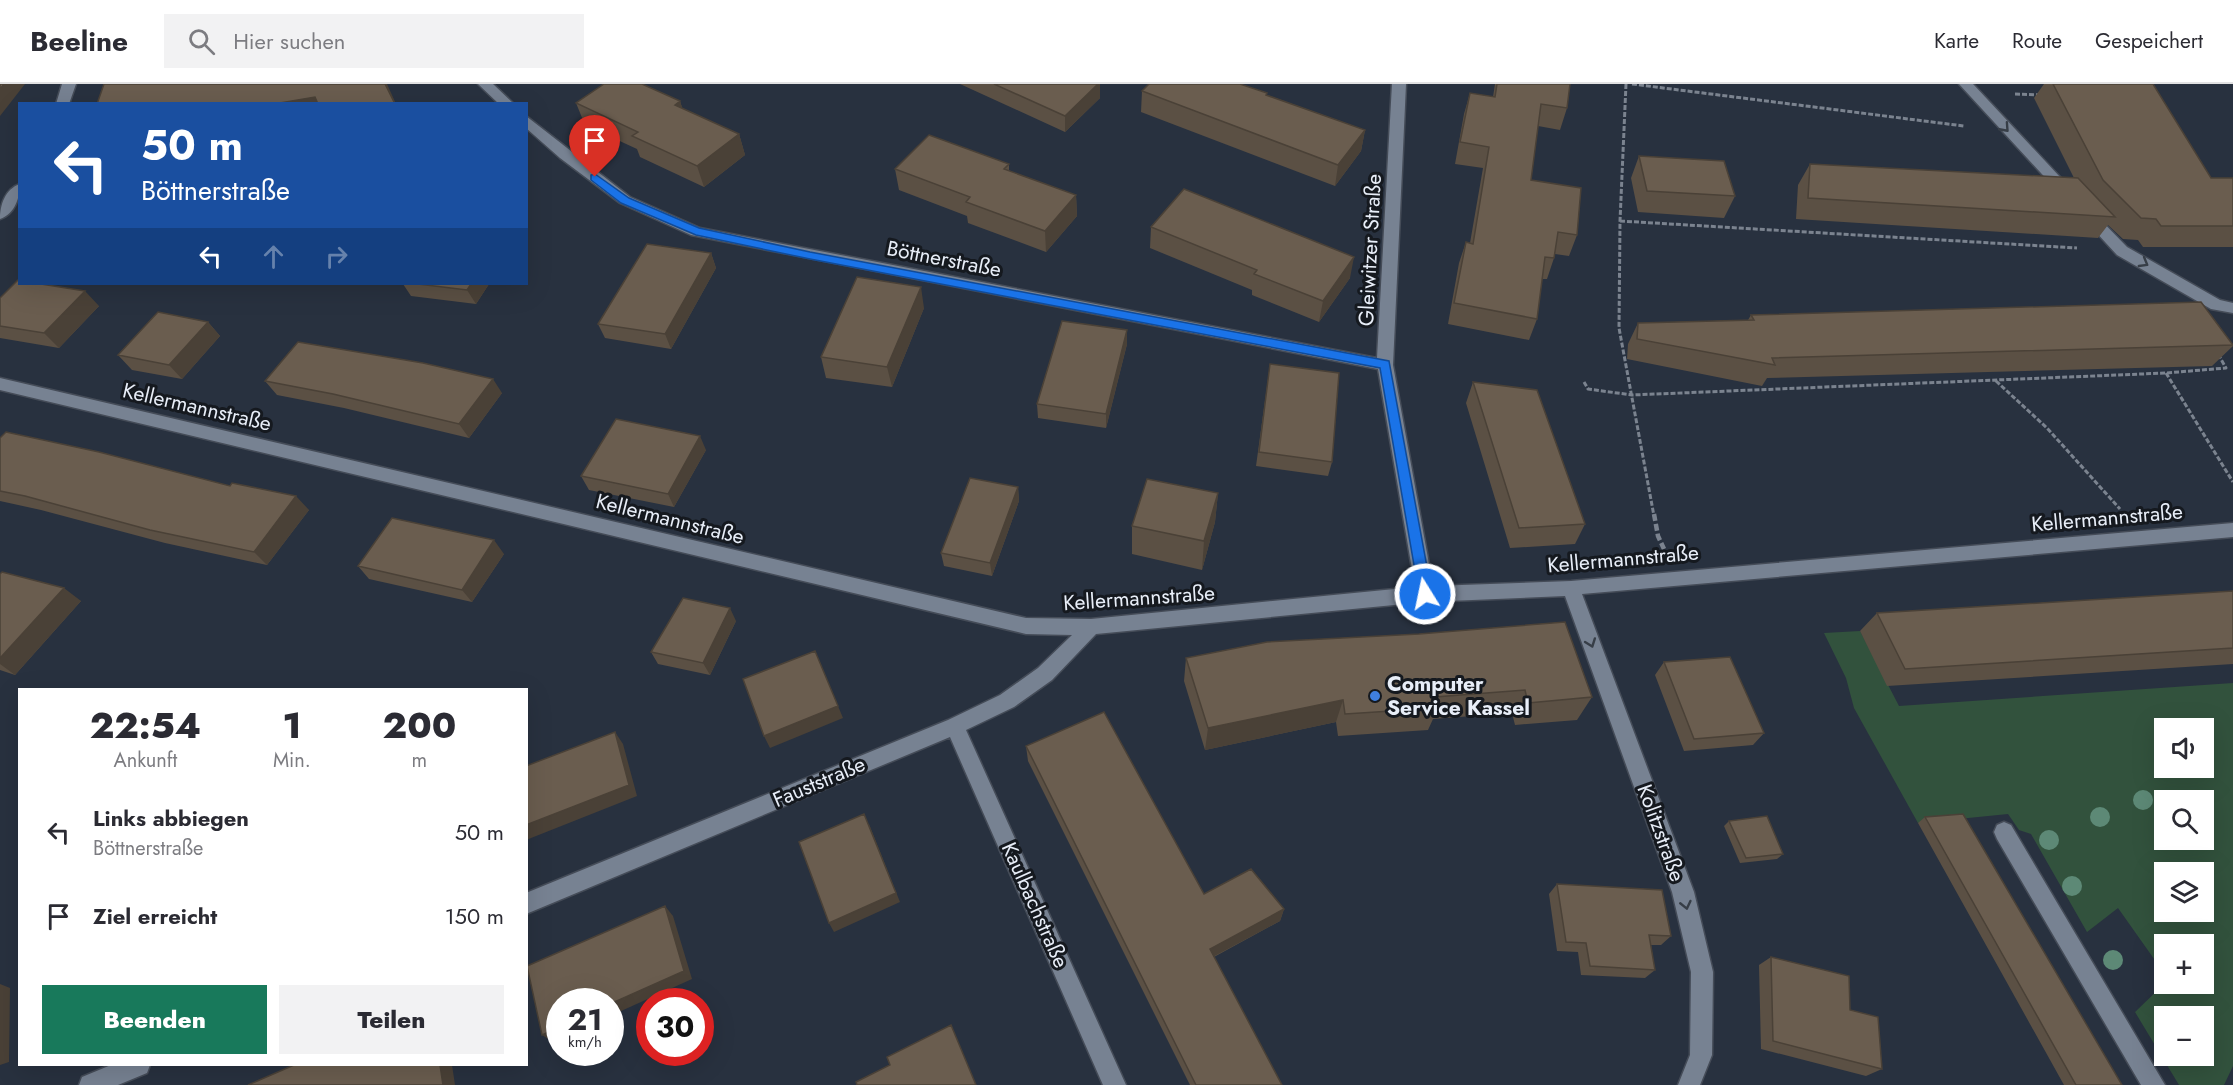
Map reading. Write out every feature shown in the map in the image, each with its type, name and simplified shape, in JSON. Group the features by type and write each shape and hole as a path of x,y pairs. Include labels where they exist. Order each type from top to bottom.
{"street":[{"path":"63,102 69,84"},
{"path":"486,84 506,102"},
{"name":"Gleiwitzer Straße","path":"1399,84 1385,364 1425,594"},
{"path":"1969,88 2122,251 2216,305 2233,308"},
{"name":"Böttnerstraße","path":"528,122 565,155 625,200 696,231 787,251 1385,364"},
{"path":"0,214 18,191"},
{"name":"Kellermannstraße","path":"0,384 967,614 1026,626 1091,627 1425,594 1570,588 2233,530"},
{"name":"Kolitzstraße","path":"1570,588 1683,892 1702,972 1701,1055 1689,1085"},
{"name":"Fauststraße","path":"528,903 955,726 1007,701 1045,674 1091,627"},
{"name":"Kaulbachstraße","path":"955,726 1115,1085"},
{"path":"2004,832 2154,1085"},
{"path":"90,1085 137,1066"}],"path":[{"path":"1626,84 1620,221 1619,327 1658,536 1676,577"},
{"path":"1632,84 2008,132"},
{"path":"1969,88 2041,95"},
{"path":"1620,221 2122,251"},
{"path":"1584,382 1588,389 1632,395 2166,373 2226,368 2205,333 2216,305"},
{"path":"2166,373 2233,482"},
{"path":"1995,380 2047,428 2112,502 2148,537"}],"green space":[{"path":"1860,631 1899,706 2233,683 2233,1066 2224,1085 2179,1085 2168,1066 2214,1066 2214,1006 2154,1006 2154,1044 2135,1012 2154,994 2214,994 2214,934 2154,934 2154,959 2118,908 2087,932 2031,834 2019,830 2008,814 1918,823 1854,708 1846,678 1824,633"}],"building":[{"path":"104,84 385,84 394,102 317,102 315,97 286,102 98,102"},
{"path":"604,84 642,84 680,101 675,105 739,134 697,166 632,136 638,132 576,103"},
{"path":"994,84 1098,84 1065,116"},
{"path":"1149,84 1240,84 1365,130 1338,165 1142,91"},
{"path":"1497,84 1570,84 1567,108 1541,104 1531,180 1581,188 1577,235 1558,232 1554,258 1545,257 1537,319 1454,303 1466,242 1473,244 1489,147 1460,142 1470,93 1495,97"},
{"path":"2053,84 2153,84 2211,178 2233,178 2233,226 2161,226 2156,219 2141,218 2103,180"},
{"path":"929,135 1009,164 1004,169 1076,195 1045,231 966,202 970,197 895,169"},
{"path":"1639,156 1724,161 1735,196 1647,191"},
{"path":"1810,164 2078,178 2115,217 1808,198"},
{"path":"1184,189 1354,257 1323,301 1254,274 1257,270 1151,227"},
{"path":"647,244 711,253 665,334 598,324"},
{"path":"857,277 921,287 887,367 821,357"},
{"path":"18,280 18,285 47,285 85,291 44,333 0,326 0,298"},
{"path":"426,285 470,285 467,290"},
{"path":"2201,302 2233,345 1772,358 1775,365 1637,339 1638,323 1754,320 1751,315"},
{"path":"158,312 208,322 169,365 118,355"},
{"path":"1062,321 1127,330 1106,414 1037,404"},
{"path":"298,342 423,363 493,379 459,424 333,394 265,381"},
{"path":"1270,364 1339,373 1332,462 1259,452"},
{"path":"1473,382 1537,390 1585,524 1519,528"},
{"path":"616,419 700,436 668,494 581,476"},
{"path":"6,432 99,452 230,486 232,483 296,496 254,552 150,530 0,491 0,438"},
{"path":"970,478 1018,487 990,563 941,553"},
{"path":"1147,479 1218,493 1204,541 1132,526"},
{"path":"392,518 494,540 462,590 358,566"},
{"path":"2,572 64,588 0,658 0,574"},
{"path":"2233,591 2233,648 1905,669 1877,613"},
{"path":"683,598 730,608 703,663 651,652"},
{"path":"1565,622 1592,697 1528,703 1525,690 1435,697 1438,708 1345,714 1343,700 1208,728 1186,658 1267,642 1419,634"},
{"path":"815,651 838,706 764,736 743,679"},
{"path":"1730,657 1764,733 1694,739 1664,662"},
{"path":"1104,712 1204,894 1251,869 1284,909 1210,949 1282,1085 1196,1085 1026,746"},
{"path":"615,732 629,785 528,824 528,765"},
{"path":"864,814 896,893 829,923 799,842"},
{"path":"1963,814 2122,1085 2076,1085 1925,817"},
{"path":"1767,816 1783,854 1746,858 1729,821"},
{"path":"1557,884 1662,890 1671,936 1649,935 1655,970 1590,966 1586,943 1566,942"},
{"path":"665,906 684,971 646,988 636,988 636,992 624,998 624,988 546,988 546,1033 542,1035 528,966"},
{"path":"1771,957 1849,976 1850,1010 1878,1017 1882,1069 1773,1041"},
{"path":"951,1025 976,1085 857,1085 856,1082 890,1065 887,1057"},
{"path":"292,1066 440,1066 443,1085 248,1085"}],"place":[{"name":"Computer Service Kassel","path":"1375,696"}],"route":[{"path":"595,177 625,200 696,231 810,256 1385,364 1425,594"}]}
